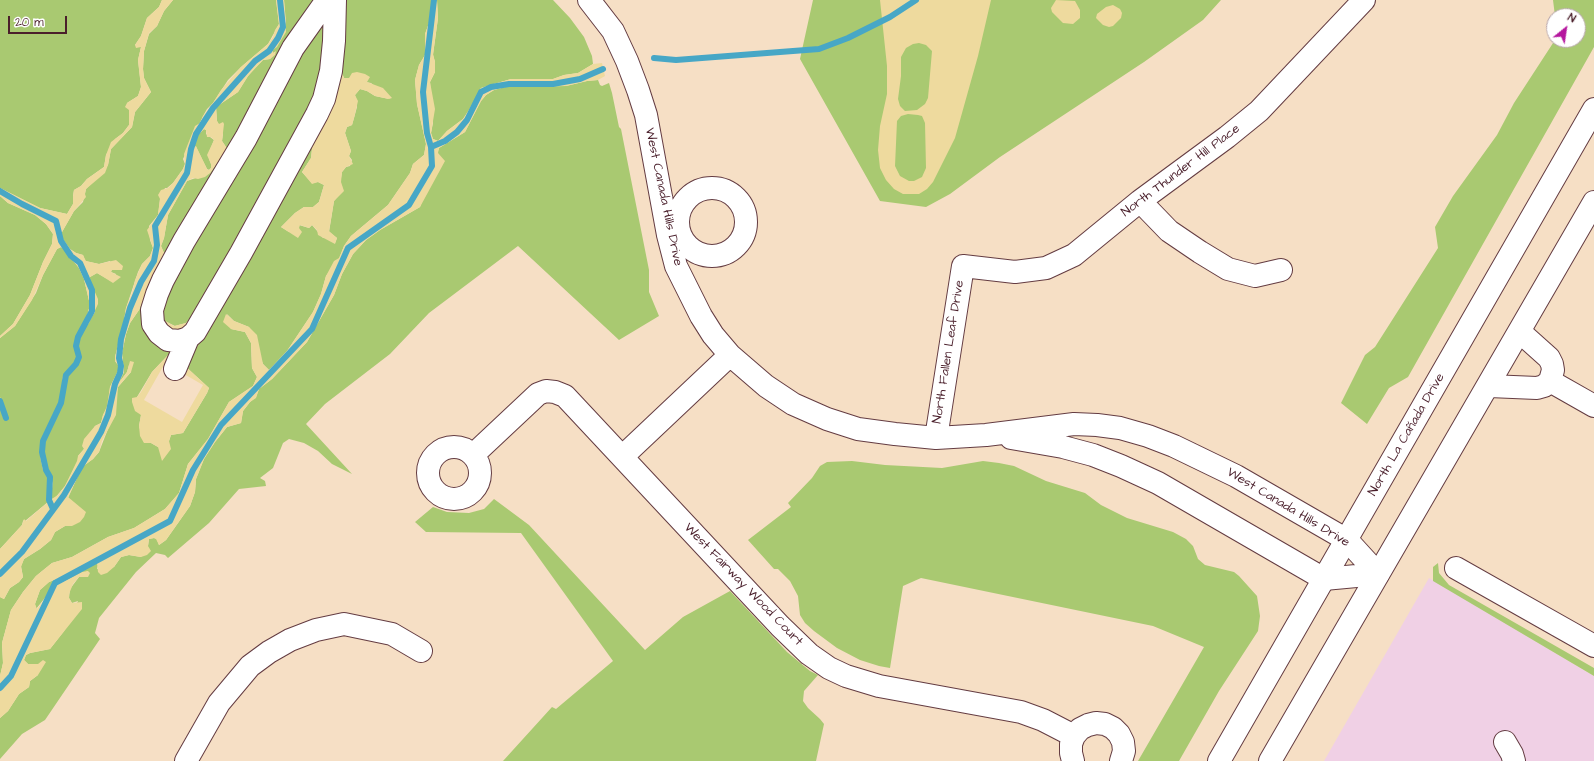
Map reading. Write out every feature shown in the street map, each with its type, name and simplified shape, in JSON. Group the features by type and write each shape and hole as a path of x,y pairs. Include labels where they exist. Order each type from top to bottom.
{"street":[{"path":"327,0 293,48 246,138 184,241 156,294 152,310 153,324 159,334 168,340 180,341 188,338 195,332 241,254 324,99 331,71 334,41 335,0"},
{"name":"West Canada Hills Drive","path":"589,0 613,32 627,60 638,90 646,115 674,233 676,266 690,296 713,335 730,356 780,396 793,404 827,419 858,429 936,438 986,435 1074,424 1097,424 1120,428 1167,443 1236,476 1347,540 1378,574"},
{"name":"North Thunder Hill Place","path":"963,266 1015,272 1046,268 1074,255 1140,201 1227,137 1259,111 1281,90 1364,0"},
{"name":"North La Cañada Drive","path":"1219,761 1594,109"},
{"path":"1140,201 1169,231 1228,269 1256,276 1281,270"},
{"path":"1270,761 1489,386 1594,202"},
{"name":"North Fallen Leaf Drive","path":"936,438 963,266"},
{"path":"1489,386 1538,388 1544,386 1550,381 1553,370 1549,358 1520,332"},
{"path":"175,369 188,338"},
{"path":"622,457 730,356"},
{"path":"1550,381 1594,406"},
{"name":"West Fairway Wood Court","path":"473,455 538,394 546,391 555,392 564,396 780,626 809,654 829,668 846,676 879,686 1022,712 1043,720 1074,736"},
{"name":"West Canada Hills Drive","path":"986,435 1028,440 1063,447 1121,466 1158,483 1324,578"},
{"path":"1456,568 1594,646"},
{"path":"1324,578 1378,574"},
{"path":"186,761 218,703 250,666 269,652 290,640 316,630 344,624 392,634 421,650"},
{"path":"1073,761 1071,744 1074,736 1080,729 1096,723 1105,724 1113,728 1119,734 1123,742 1124,751 1121,761"}],"shaded area":[{"path":"1429,578 1594,676 1594,761 1324,761"}],"green space":[{"path":"0,0 162,0 159,7 147,18 141,36 135,45 141,47 138,60 141,87 138,96 127,103 129,109 129,125 123,133 115,139 106,155 104,167 74,190 73,204 67,214 40,208 0,188"},
{"path":"173,0 276,0 279,24 268,44 228,80 213,103 207,109 183,159 185,164 183,169 173,183 165,188 160,199 158,215 149,226 150,240 153,248 150,256 142,264 138,272 126,308 115,357 115,361 119,369 110,387 108,406 101,423 95,426 84,449 78,456 78,461 65,486 55,498 50,500 50,473 46,467 44,457 45,442 61,407 66,378 79,361 79,336 95,312 94,289 90,281 90,277 97,273 113,282 116,274 111,272 112,269 116,270 110,261 99,264 85,261 83,255 70,249 62,238 62,232 74,211 83,202 86,189 108,165 111,149 132,127 135,112 151,92 144,78 144,51 149,34 157,26 164,11"},
{"path":"284,0 319,0 154,289 170,353 152,372 137,397 141,415 139,426 144,442 151,443 158,447 169,441 171,435 183,433 207,393 209,388 184,365 313,140 311,158 302,172 312,183 318,182 324,185 319,202 313,207 304,207 295,213 281,227 289,232 299,228 299,225 309,228 312,225 323,238 335,243 337,238 329,232 334,201 338,196 342,172 346,167 350,166 352,160 349,156 351,151 345,133 347,127 352,125 357,107 355,95 360,89 375,96 389,99 371,83 344,78 342,73 343,0 431,0 432,6 429,23 425,34 425,55 419,65 415,80 417,104 426,144 424,155 413,164 410,173 388,205 351,236 344,246 339,259 326,276 321,294 313,312 287,351 269,370 263,364 249,327 234,321 227,314 231,329 245,332 251,343 252,368 257,377 253,386 229,402 208,439 188,464 179,493 165,509 134,528 108,537 72,557 52,563 36,576 11,610 2,643 3,663 0,676 0,597 4,599 10,588 19,582 23,577 21,566 24,559 51,540 55,532 65,526 72,526 68,498 82,467 93,459 99,452 108,429 118,387 131,372 129,365 127,372 120,382 119,381 124,372 122,353 126,334 130,323 139,310 164,253 161,246 168,215 187,181 210,173 220,159 227,153 228,150 222,141 223,134 217,121 216,107 238,92 255,68 263,60 270,59 275,52 273,53 273,50 286,22"},
{"path":"437,0 553,0 570,18 584,37 592,56 593,64 578,73 564,75 553,79 511,79 481,88 463,119 447,131 438,141 433,139 431,133 433,123 430,82 435,72 433,55 438,18"},
{"path":"813,0 1221,0 1203,20 1144,62 1000,157 950,194 926,207 880,201 800,59"},
{"path":"1553,0 1594,0 1594,47 1408,377 1389,388 1367,424 1341,403 1365,355 1375,347 1438,248 1435,227 1453,196 1497,135 1514,103 1550,48 1586,48 1586,8 1554,8"},
{"path":"318,24 328,28 319,98 197,310 186,323 175,326 165,321 158,314 159,303"},
{"path":"598,80 602,86 609,83 612,93 619,127 621,129 649,270 649,292 659,316 619,340 518,246 429,313 390,354 325,404 306,424 352,474 332,464 318,451 304,443 289,439 283,443 273,468 260,478 265,481 266,486 239,489 209,523 168,558 165,555 156,553 136,572 99,618 95,633 100,639 45,720 22,734 0,759 0,718 8,711 19,694 29,687 30,681 38,675 38,664 28,664 24,660 26,655 50,649 64,631 78,601 72,603 69,598 70,589 79,577 88,577 88,571 58,584 36,609 35,604 40,590 49,582 70,574 92,562 97,563 97,569 114,567 121,557 129,555 141,557 148,546 149,539 157,539 159,545 166,540 190,506 195,492 196,479 204,459 215,442 227,427 241,423 243,411 256,397 259,389 272,379 307,342 334,295 342,274 353,254 366,240 380,230 420,207 439,148 465,132 481,101 486,95 494,90 505,87 566,86"},
{"path":"204,129 206,130 206,134 214,140 210,150 209,159 211,168 209,170 207,169 196,147 194,149 193,147 196,137"},
{"path":"0,196 8,203 35,215 46,224 53,234 52,244 30,295 13,324 0,336"},
{"path":"61,247 79,268 84,279 90,305 77,339 76,361 63,376 61,400 56,413 41,441 43,470 49,476 48,502 25,521 24,520 22,525 0,549 0,406 3,413 5,410 0,397 0,338 15,326 36,293 43,275 57,249"},
{"path":"852,461 885,465 942,468 983,461 1014,466 1046,481 1085,493 1101,505 1127,518 1173,532 1186,539 1193,546 1198,559 1205,565 1234,572 1239,576 1257,596 1260,616 1258,631 1219,691 1179,761 1138,761 1204,647 1153,626 921,578 903,586 890,668 860,660 837,648 805,623 800,615 798,596 790,581 778,569 774,569 748,540 791,507 788,503 812,478 820,466 827,462"},
{"path":"494,499 529,525 645,650 683,617 730,591 787,652 810,671 818,675 804,691 803,701 824,724 816,761 503,761 552,707 556,709 613,661 521,533 426,532 415,522 433,507 447,512 469,513 484,509"},
{"path":"1438,563 1439,573 1449,585 1594,668 1594,676 1433,581 1433,567"}],"sand":[{"path":"162,0 173,0 164,11 157,26 149,33 144,51 144,78 151,92 135,112 132,127 111,149 105,173 86,189 86,197 74,211 62,232 62,238 70,249 83,255 86,261 99,264 116,260 123,266 122,270 112,270 111,272 121,277 113,283 97,273 90,277 90,281 98,299 98,304 89,323 79,336 79,361 66,378 61,407 45,442 44,457 46,467 53,483 50,500 58,495 65,486 78,456 84,449 82,446 84,439 95,426 101,423 107,406 110,387 119,369 115,361 115,357 126,308 142,264 150,256 153,248 147,230 158,215 160,199 158,195 161,190 168,188 173,183 183,169 185,164 184,154 195,126 200,123 203,116 221,90 241,67 268,44 273,37 279,24 276,0 284,0 286,32 277,47 273,50 273,53 276,51 275,55 270,59 263,60 248,76 238,92 216,107 217,121 219,124 223,122 224,124 222,141 228,150 227,153 205,177 198,179 193,178 187,181 168,215 161,246 164,253 139,310 130,323 126,334 122,353 124,372 120,381 127,372 130,361 134,362 131,372 118,387 116,415 102,441 99,452 93,459 82,467 68,497 86,512 84,517 80,522 72,526 65,526 55,532 51,540 24,559 21,567 23,577 19,582 10,588 4,599 0,597 0,549 22,525 24,519 26,521 48,502 49,476 43,470 40,457 41,441 56,413 61,400 63,376 76,361 77,355 74,347 90,305 84,279 79,268 61,247 57,249 32,300 15,326 0,338 0,336 13,324 30,295 52,244 53,234 46,224 35,215 8,203 0,196 0,188 40,208 67,214 73,204 74,190 104,167 106,155 111,142 123,133 129,125 129,110 125,107 127,103 138,96 141,87 138,60 141,47 136,48 135,45 141,36 147,18 159,7","holes":["204,129 206,130 207,137 211,137 214,140 207,155 211,164 211,168 209,170 207,169 196,146 193,147 196,137"]},
{"path":"319,0 343,0 340,13 338,40 339,58 336,69 342,73 344,78 349,78 352,73 357,72 365,74 370,77 367,82 383,88 392,98 389,99 375,96 360,89 355,95 358,101 354,118 352,125 347,127 345,133 351,151 349,156 353,164 346,167 342,172 341,182 344,191 334,201 329,231 337,238 335,244 318,235 317,230 312,225 309,228 300,225 299,228 302,232 298,238 281,227 295,213 304,207 313,207 319,202 324,185 318,182 312,184 302,172 311,158 313,140 311,138 306,145 282,190 261,223 264,227 263,235 248,251 224,292 221,305 209,319 185,359 184,365 209,388 183,433 171,435 169,441 171,449 162,461 158,447 151,443 144,443 140,436 139,426 141,415 135,411 132,402 132,398 137,397 141,392 152,372 170,353 159,345 146,328 146,315 154,290 170,255 239,141 292,43","holes":["318,24 328,28 330,32 326,75 313,114 242,237 214,280 197,310 186,323 174,326 165,321 159,314 159,303 163,291 184,249 251,141 293,59 314,25","165,363 203,385 182,422 144,400"]},
{"path":"431,0 437,1 438,18 433,54 435,72 430,82 435,109 431,133 433,139 438,141 447,131 463,119 481,88 511,79 553,79 564,75 578,73 593,64 602,63 605,76 598,80 566,86 505,87 494,90 486,95 481,101 465,132 439,148 438,153 445,161 420,207 380,230 366,240 353,254 342,274 334,295 307,342 272,379 259,389 256,398 250,402 243,411 241,423 227,427 215,442 204,459 196,479 195,492 190,506 166,540 159,545 156,539 149,539 148,546 151,551 147,555 141,557 129,555 121,557 114,567 107,573 101,575 98,572 97,563 92,562 70,574 49,582 40,590 35,604 37,609 55,586 82,572 88,571 90,573 88,577 79,577 73,584 69,594 69,598 72,603 82,602 82,609 50,649 26,655 24,660 28,664 38,664 43,660 46,662 38,675 30,681 29,687 19,694 8,711 0,718 0,676 3,663 2,643 11,610 23,592 36,576 52,563 72,557 108,537 134,528 165,509 179,493 188,464 208,439 229,402 253,386 257,377 252,368 251,343 245,332 231,329 223,322 226,314 234,321 249,327 257,335 263,364 269,370 287,351 313,312 321,294 326,276 334,261 339,258 344,246 351,236 388,205 410,173 413,164 424,155 426,144 417,104 415,80 419,65 425,55 425,34 429,23 432,6"},
{"path":"880,0 991,0 978,56 955,138 933,182 927,189 919,194 903,194 894,189 886,180 880,168 878,150 880,126 887,94 887,66","holes":["919,43 926,45 932,51 928,98 925,104 917,110 905,111 900,106 898,99 901,76 901,57 906,48 913,44","908,114 922,116 925,123 926,168 922,177 914,181 909,181 900,176 895,166 897,121 901,116"]},
{"path":"1056,0 1075,1 1080,10 1080,18 1073,24 1063,23 1052,12 1051,8"},
{"path":"1113,5 1120,9 1122,13 1121,18 1113,26 1109,27 1103,25 1096,18 1097,14 1106,7"}],"waterway":[{"path":"0,574 22,552 64,495 101,432 108,415 115,384 120,373 121,366 119,358 121,339 130,308 141,282 154,261 157,245 155,226 187,173 191,149 196,134 213,108 255,61 269,51 278,38 283,27 280,0"},
{"path":"0,688 11,676 55,583 170,521 193,470 221,425 312,329 348,248 409,205 432,166 431,147 427,133 423,92 434,0"},
{"path":"654,58 676,60 819,49 848,38 890,17 916,0"},
{"path":"431,147 445,141 457,132 467,120 481,92 491,87 509,84 553,84 580,79 603,69"},
{"path":"0,191 56,221 61,241 71,256 80,263 92,290 92,311 78,337 76,346 79,357 76,364 66,375 61,403 43,441 42,452 46,470 50,477 49,500 53,509"},
{"path":"0,401 6,418"}]}
